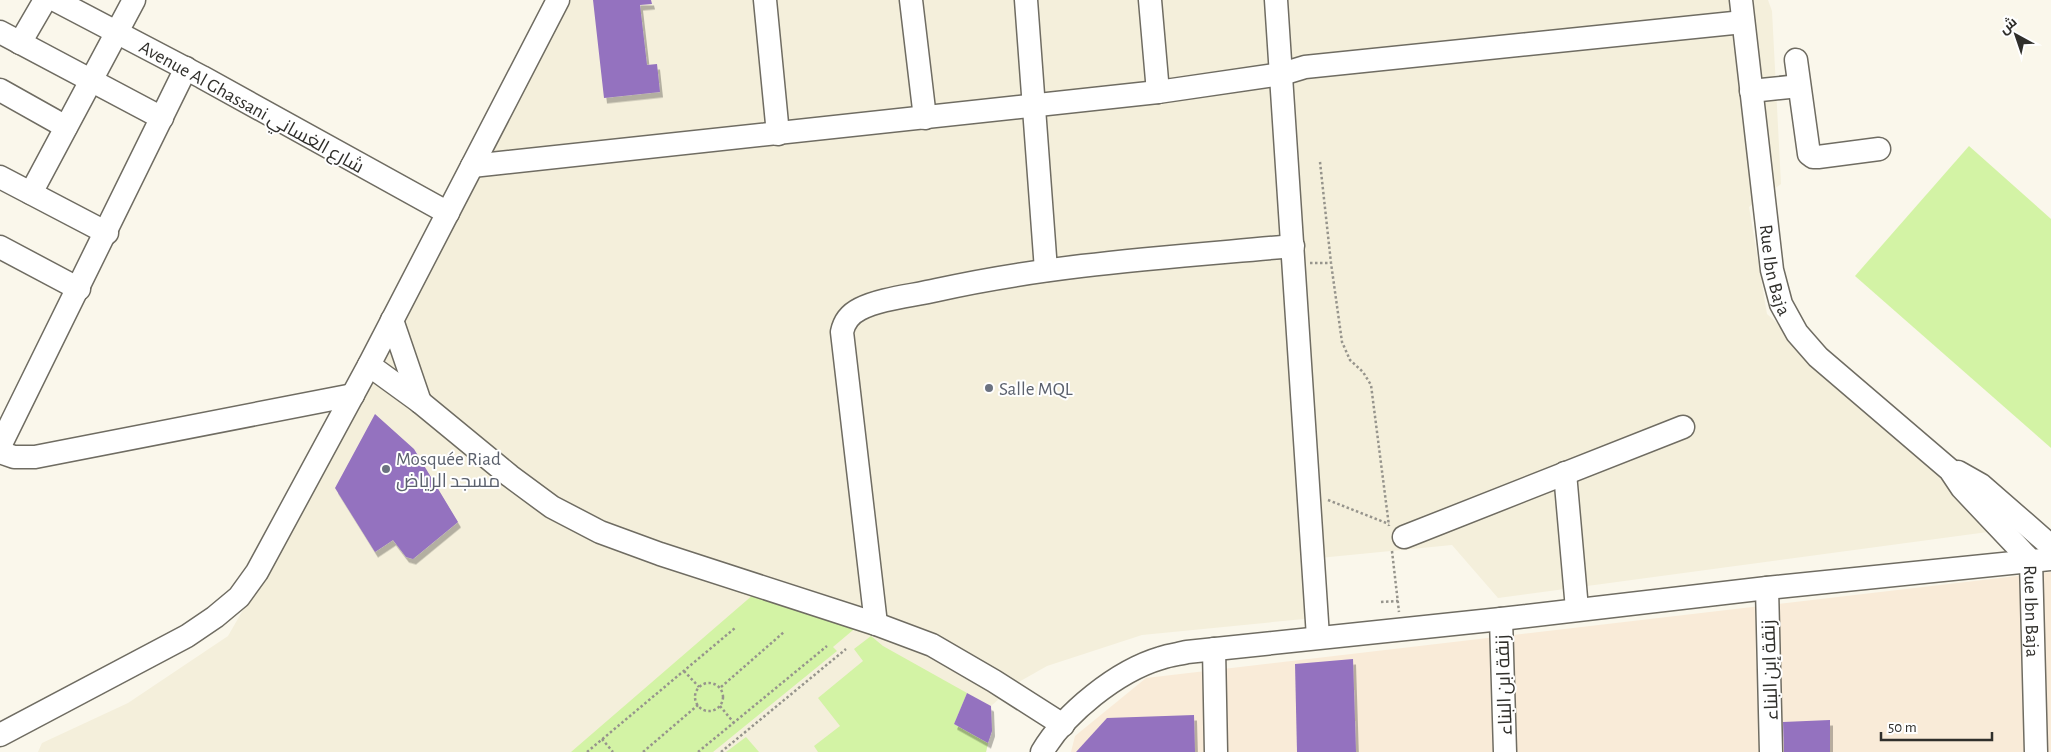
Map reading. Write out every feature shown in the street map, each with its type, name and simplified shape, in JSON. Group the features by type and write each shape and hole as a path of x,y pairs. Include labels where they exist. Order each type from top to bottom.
{"street":[{"path":"20,43 45,0"},
{"name":"Avenue Al Ghassani شارع الغساني","path":"56,0 186,68 448,213"},
{"path":"31,193 134,0"},
{"path":"0,735 187,636 215,617 239,597 258,572 369,365 558,0"},
{"path":"765,0 778,134"},
{"path":"911,0 925,118"},
{"path":"1026,0 1046,270"},
{"path":"1150,0 1158,92"},
{"path":"1276,0 1318,637"},
{"name":"Rue Ibn Baja","path":"1741,0 1772,270 1781,304 1798,333 1818,357 1950,470 1962,488 2041,560 2036,752"},
{"path":"472,166 1158,92 1282,74 1305,67 1743,22"},
{"path":"0,32 162,118"},
{"path":"1796,60 1809,154 1813,157 1818,157 1879,149"},
{"path":"0,446 79,289 186,68"},
{"path":"1751,91 1799,86"},
{"path":"0,90 66,127"},
{"path":"0,177 107,232"},
{"path":"876,624 842,332 843,325 849,317 868,305 979,281 1046,270 1293,246"},
{"path":"0,247 79,289"},
{"path":"392,320 420,402"},
{"path":"369,365 420,402 510,476 545,502 600,532 670,557 876,624 932,646 994,681 1062,725"},
{"path":"0,452 14,457 35,457 353,395"},
{"path":"1394,534 1566,473 1683,427"},
{"name":"Rue Ibn Baja","path":"1950,470 1971,478 1981,485 2051,546"},
{"path":"1566,473 1577,609"},
{"path":"1042,752 1049,740 1062,725 1109,684 1135,669 1161,658 1214,649 1318,637 2041,560"},
{"name":"زنقة إبن البناء","path":"1766,588 1771,752"},
{"name":"زنقة ابن البناء","path":"1501,619 1505,752"},
{"path":"1214,649 1216,752"}],"path":[{"path":"1320,162 1330,263 1342,342 1350,360 1363,372 1370,385 1394,534 1401,629"},
{"path":"1328,500 1394,534"},
{"path":"1381,602 1398,600"},
{"path":"587,752 735,628"},
{"path":"720,688 784,632"},
{"path":"698,752 827,646"},
{"path":"721,752 846,649"},
{"path":"684,671 698,687"},
{"path":"707,683 716,684 720,688 724,696 720,706 710,711 698,705 695,696 698,687 707,683"},
{"path":"643,752 698,705"},
{"path":"720,706 734,723"},
{"path":"602,739 614,752"}],"shaded area":[{"path":"567,0 1768,0 1772,11 1781,184 1749,207 1767,314 2010,529 1498,598 1452,545 1309,559 1304,619 1142,635 1047,666 1017,683 991,706 992,731 986,752 38,752 42,743 128,703 228,636 321,474"},
{"path":"2051,572 2051,752 1071,752 1075,736 1146,678"}],"green space":[{"path":"1969,146 2051,219 2051,448 1855,276"},
{"path":"754,594 859,625 833,647 837,651 713,752 571,752"},
{"path":"871,636 883,646 967,693 954,724 988,743 986,752 818,752 814,746 840,726 818,698 863,661 854,649"},
{"path":"746,737 759,752 726,752"}],"building":[{"path":"593,0 651,0 652,4 640,5 647,65 657,64 660,92 604,98"},
{"name":"Mosquée Riad مسجد الرياض","path":"375,414 414,449 458,522 413,559 406,557 393,540 375,552 335,488"},
{"path":"1353,659 1356,752 1297,752 1295,664"},
{"path":"967,693 991,706 992,731 988,743 954,724"},
{"path":"1194,715 1195,752 1076,752 1107,718"},
{"path":"1830,720 1830,752 1784,752 1783,722"}],"place":[{"name":"Salle MQL","path":"989,388"},
{"name":"Mosquée Riad مسجد الرياض","path":"386,469"}]}
